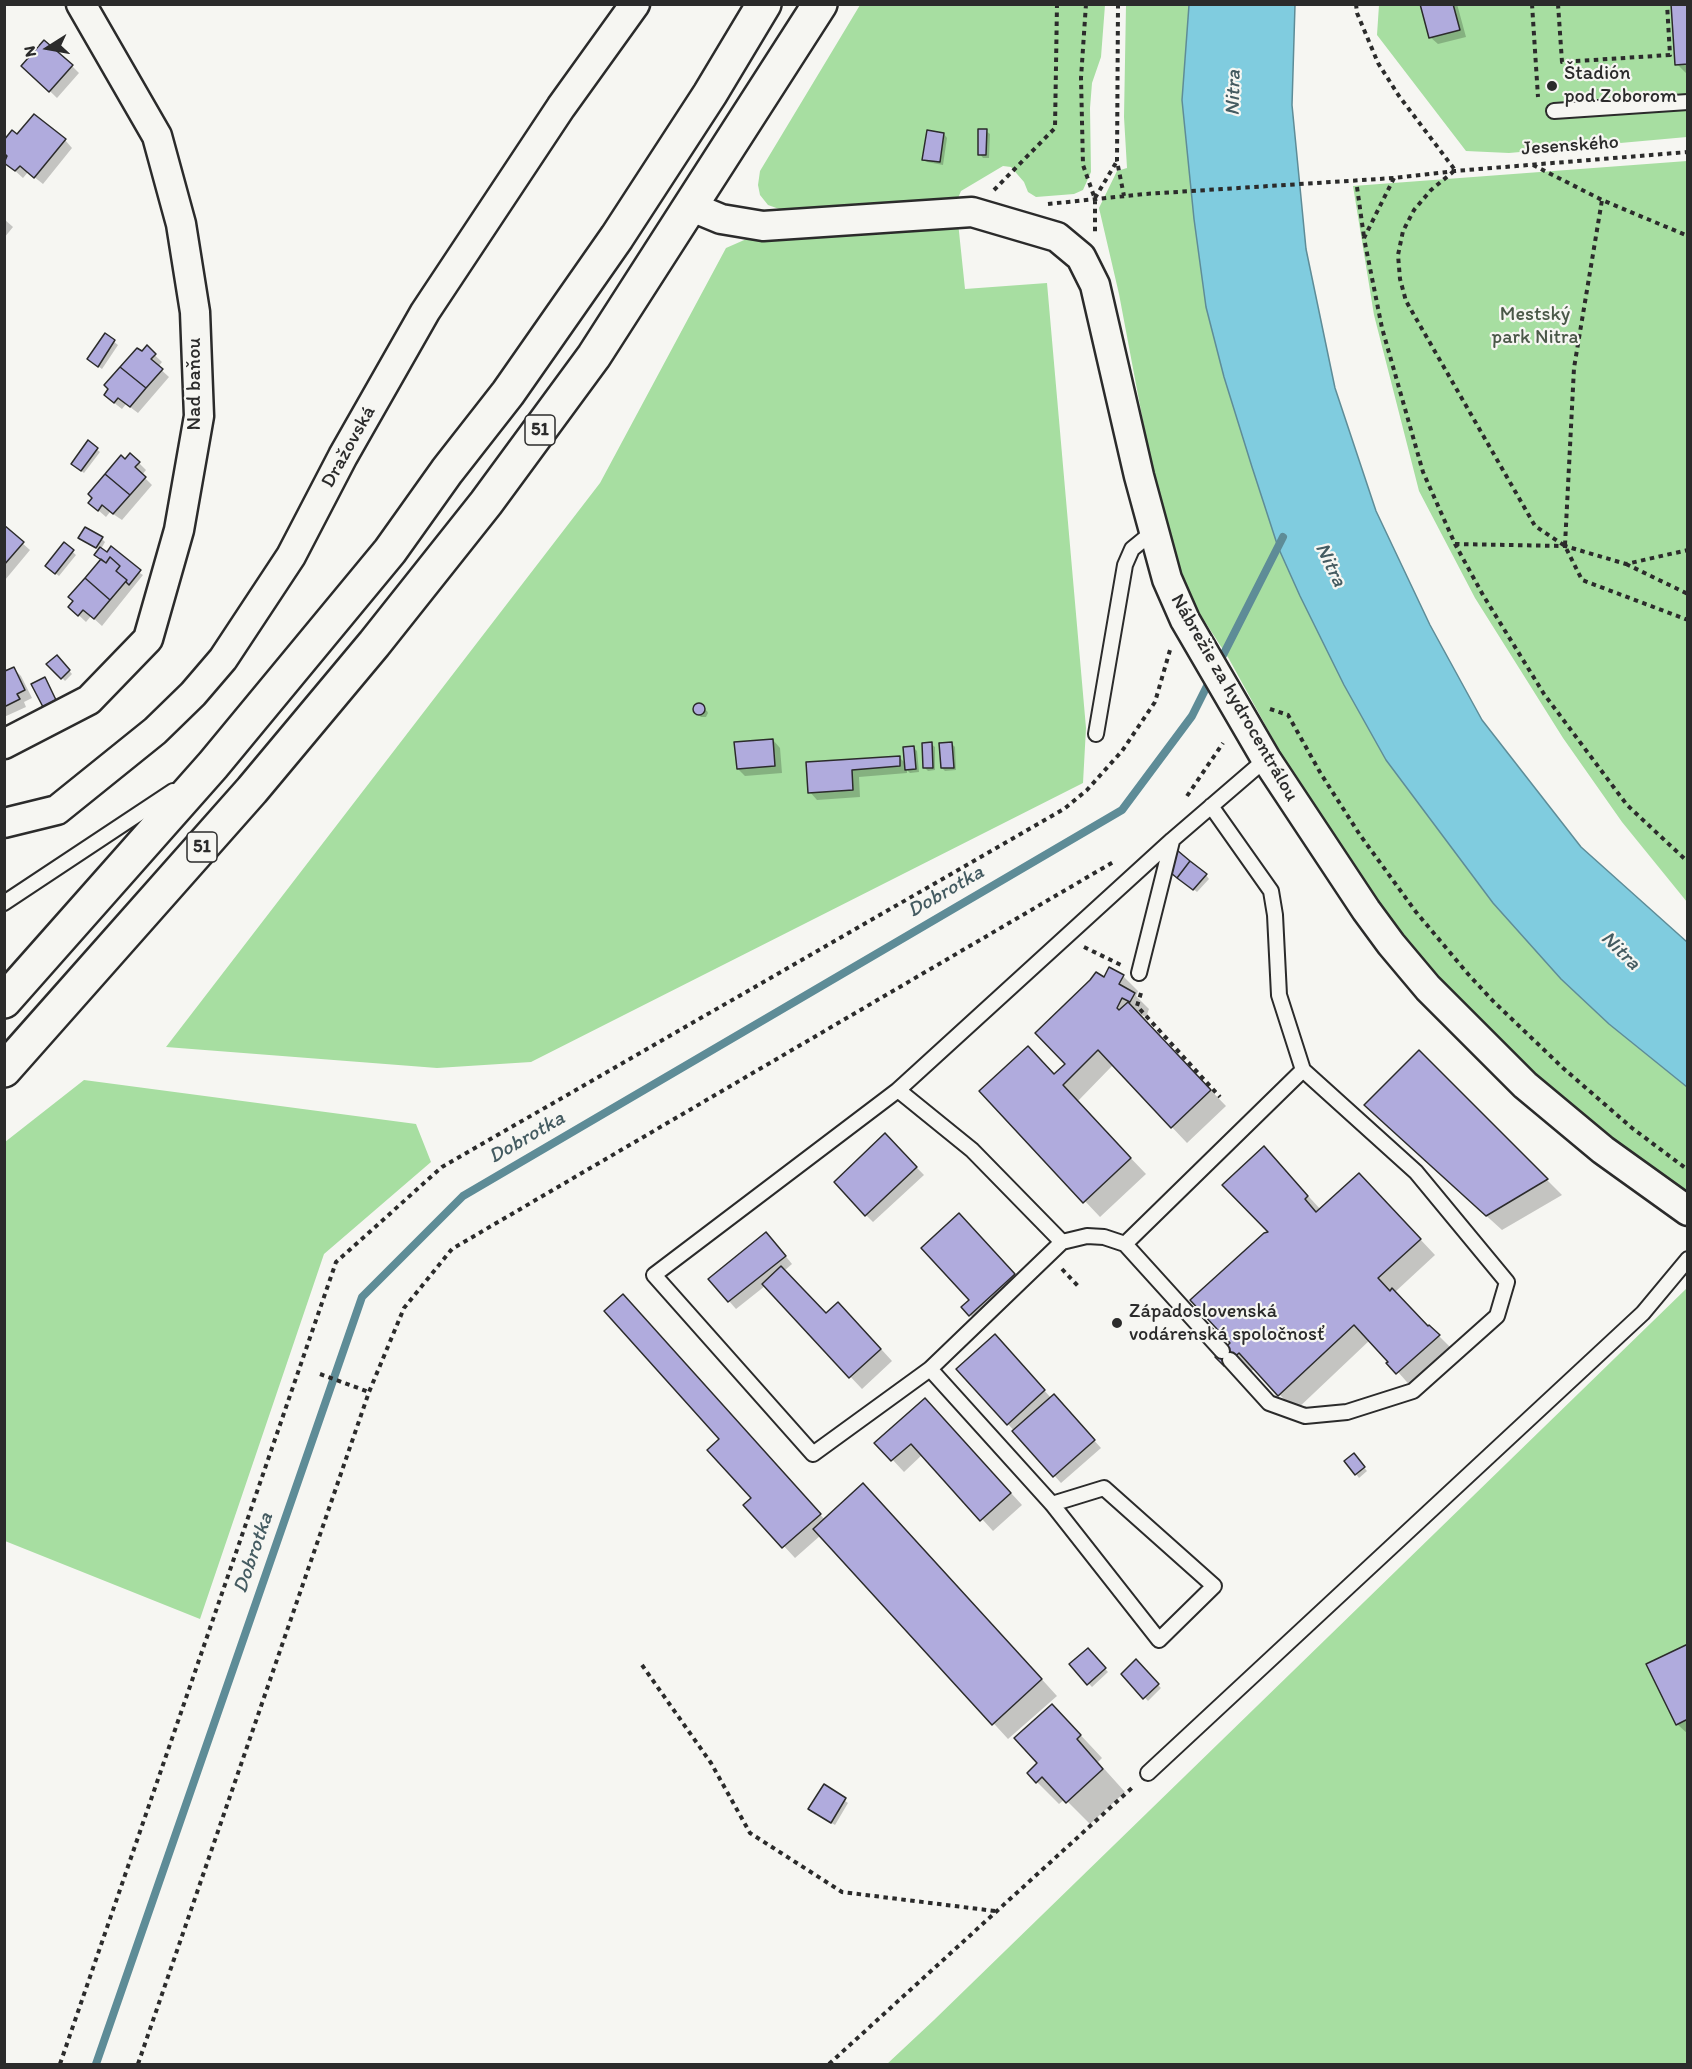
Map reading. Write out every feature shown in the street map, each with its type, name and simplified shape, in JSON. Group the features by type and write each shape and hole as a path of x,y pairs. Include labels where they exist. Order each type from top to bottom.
{"main road":[{"name":"51","path":"4,1002 213,765 390,551 447,471 508,393 617,237 710,94 764,4"},
{"name":"51","path":"15,1059 252,790 374,644 486,503 594,356 692,207 820,4"},
{"path":"4,1086 15,1059"}],"street":[{"name":"Nad baňou","path":"4,744 89,700 148,639 180,530 199,416 195,312 181,224 157,136 81,4"},
{"name":"Dražovská","path":"4,823 57,810 155,731 193,694 223,659 291,556 343,456 425,312 555,116 635,4"},
{"name":"Nábrežie za hydrocentrálou","path":"692,207 721,219 763,226 972,212 1057,237 1082,257 1095,285 1139,476 1167,579 1183,616 1266,759 1390,944 1428,988 1525,1085 1603,1150 1688,1211"}],"lane":[{"path":"1554,111 1688,102"},
{"path":"1096,734 1125,565 1132,549 1154,531"},
{"path":"1211,806 1271,891 1275,915 1278,995 1304,1070 1416,1172 1507,1282 1497,1317 1413,1391 1347,1412 1305,1416 1269,1403 1125,1244 1104,1237 1087,1236 1062,1242 930,1369 813,1454 654,1275 898,1090 1172,840 1211,806 1266,759"},
{"path":"4,903 213,765"},
{"path":"1139,973 1172,840"},
{"path":"1125,1244 1304,1070"},
{"path":"898,1090 972,1150 1062,1242"},
{"path":"1148,1773 1643,1313 1688,1259"},
{"path":"930,1369 1052,1504 1160,1640 1214,1586 1104,1488 1052,1504"}],"path":[{"path":"972,212 1055,128 1057,4"},
{"path":"1086,4 1081,78 1083,165 1095,199"},
{"path":"1118,4 1117,161 1124,196"},
{"path":"1356,4 1357,13 1378,63 1398,96 1455,171 1431,190 1414,210 1403,231 1398,255 1400,279 1406,301 1535,526 1565,546"},
{"path":"1532,4 1539,107"},
{"path":"1558,4 1562,62 1670,55 1667,4"},
{"name":"Jesenského","path":"1095,199 1394,178 1688,152"},
{"path":"1095,199 1117,161"},
{"path":"1533,165 1602,200 1688,236"},
{"path":"1365,238 1394,178"},
{"path":"1357,187 1382,328 1423,472 1455,544 1482,596 1544,694 1627,805 1688,862"},
{"path":"1602,200 1574,368 1565,546 1582,580 1688,620"},
{"path":"1455,544 1565,546 1626,564 1688,594"},
{"path":"1626,564 1688,550"},
{"path":"60,2064 336,1262 442,1167 1064,809 1087,790 1122,752 1155,702 1183,616"},
{"path":"1182,801 1190,793 1241,716 1252,704 1288,715 1321,774 1360,835 1416,912 1468,974 1563,1068 1632,1128 1688,1170"},
{"path":"138,2064 369,1392 404,1308 452,1249 1117,860"},
{"path":"1065,938 1139,973 1141,996 1137,1006 1220,1097"},
{"path":"320,1374 369,1392"},
{"path":"642,1665 711,1762 750,1833 842,1892 995,1911"},
{"path":"829,2064 1148,1773"}],"green space":[{"path":"860,5 1105,5 1101,57 1092,83 1091,172 1083,190 1074,194 1036,197 1028,192 1024,182 1011,167 1003,166 961,191 956,203 965,289 1047,283 1086,728 1083,783 531,1062 437,1068 166,1047 600,483 726,248 808,212 782,210 768,205 760,195 758,185 760,171"},
{"path":"1126,5 1189,5 1182,100 1206,307 1224,377 1344,685 1386,760 1493,903 1561,979 1609,1024 1687,1087 1687,1197 1605,1134 1540,1078 1454,998 1405,941 1290,770 1229,659 1189,597 1169,535 1148,448 1119,294 1099,208 1117,171 1127,168 1124,117"},
{"name":"Štadión pod Zoborom","path":"1379,5 1687,5 1687,137 1509,153 1466,151 1377,35"},
{"name":"Mestský park Nitra","path":"1688,161 1687,902 1622,822 1563,738 1475,598 1419,491 1374,315 1353,186"},
{"path":"84,1080 416,1124 431,1162 324,1254 200,1619 5,1541 5,1142"},
{"path":"1687,1288 1687,2064 887,2064 934,2020"}],"water":[{"name":"Nitra","path":"1189,5 1295,5 1292,105 1306,249 1335,388 1376,511 1430,625 1482,720 1581,847 1687,942 1687,1087 1609,1024 1561,979 1493,903 1386,760 1344,685 1300,596 1278,547 1224,377 1206,307 1182,100"}],"building":[{"path":"1420,4 1453,4 1460,30 1429,38"},
{"path":"1671,4 1688,4 1688,64 1675,65"},
{"path":"44,40 73,65 49,92 21,66"},
{"path":"34,114 66,139 34,178 20,166 15,171 4,163 7,156 4,153 4,140 12,130 17,134"},
{"path":"978,129 987,129 986,155 978,155"},
{"path":"927,130 944,133 940,162 922,160"},
{"path":"105,333 115,340 98,367 87,359"},
{"path":"147,345 156,354 151,359 163,369 146,388 120,367 137,348 142,351"},
{"path":"120,367 146,388 130,407 118,398 114,403 104,395 108,389 104,385"},
{"path":"88,440 98,448 81,471 71,464"},
{"path":"130,453 140,462 135,467 146,477 130,495 105,474 121,455 125,459"},
{"path":"105,474 130,495 113,514 102,505 98,511 88,503 92,498 88,494"},
{"path":"4,525 24,542 4,565"},
{"path":"85,527 103,537 96,548 78,538"},
{"path":"64,542 74,550 55,574 45,566"},
{"path":"111,546 141,570 129,585 127,580 116,571 120,566 110,557 106,563 94,555 100,547 107,552"},
{"path":"110,557 120,566 116,571 127,580 110,600 85,578 101,559 106,563"},
{"path":"85,578 110,600 94,619 83,610 78,616 68,607 73,601 68,597"},
{"path":"57,655 70,670 61,679 46,664"},
{"path":"14,667 25,690 17,694 20,699 4,707 4,669 5,671"},
{"path":"45,677 56,700 43,707 31,684"},
{"path":"701,703 705,709 701,715 697,715 693,707"},
{"path":"773,739 775,766 737,769 734,742"},
{"path":"932,742 933,768 923,768 922,743"},
{"path":"952,742 954,768 941,768 939,743"},
{"path":"914,746 916,769 905,770 903,747"},
{"path":"900,756 900,766 852,770 853,790 808,793 806,762"},
{"path":"1165,840 1190,861 1177,878 1152,857"},
{"path":"1190,861 1207,874 1193,890 1177,878"},
{"path":"1109,967 1124,975 1119,984 1135,993 1130,1002 1122,998 1117,1008 1119,1010 1128,1002 1211,1090 1171,1128 1098,1050 1063,1085 1131,1158 1083,1203 979,1091 1028,1046 1054,1074 1065,1064 1035,1033 1096,972 1104,977"},
{"path":"1419,1050 1548,1179 1486,1216 1364,1105"},
{"path":"885,1133 917,1167 865,1216 834,1182"},
{"path":"1264,1146 1308,1196 1305,1199 1316,1212 1359,1173 1421,1239 1378,1278 1390,1291 1392,1288 1428,1326 1440,1335 1396,1374 1354,1325 1278,1396 1239,1353 1224,1366 1215,1357 1230,1343 1190,1300 1264,1233 1268,1232 1222,1185"},
{"path":"959,1213 1015,1274 969,1316 961,1307 969,1300 921,1248"},
{"path":"766,1232 786,1256 728,1302 708,1279"},
{"path":"781,1266 826,1313 838,1302 881,1349 849,1378 762,1284"},
{"path":"623,1294 821,1514 782,1548 743,1505 751,1498 707,1450 719,1439 604,1311"},
{"path":"995,1334 1045,1390 1007,1425 956,1369"},
{"path":"1054,1394 1095,1440 1053,1477 1012,1431"},
{"path":"925,1398 1011,1493 980,1521 911,1444 891,1461 874,1443"},
{"path":"1354,1453 1365,1467 1355,1475 1344,1461"},
{"path":"863,1483 1042,1679 992,1725 813,1529"},
{"path":"1688,1644 1688,1719 1676,1725 1646,1664"},
{"path":"1088,1648 1106,1668 1087,1685 1069,1664"},
{"path":"1136,1659 1159,1684 1143,1699 1121,1674"},
{"path":"1052,1704 1081,1735 1077,1739 1103,1769 1066,1803 1042,1777 1036,1783 1027,1773 1037,1763 1014,1738"},
{"path":"824,1784 846,1798 831,1823 808,1809"}],"waterway":[{"name":"Dobrotka","path":"1218,665 1283,537"},
{"name":"Dobrotka","path":"96,2064 362,1297 463,1196 1122,810 1192,716 1212,676"}],"place":[{"name":"Štadión pod Zoborom","path":"1552,86"},
{"name":"Západoslovenská vodárenská spoločnosť","path":"1117,1323"}]}
